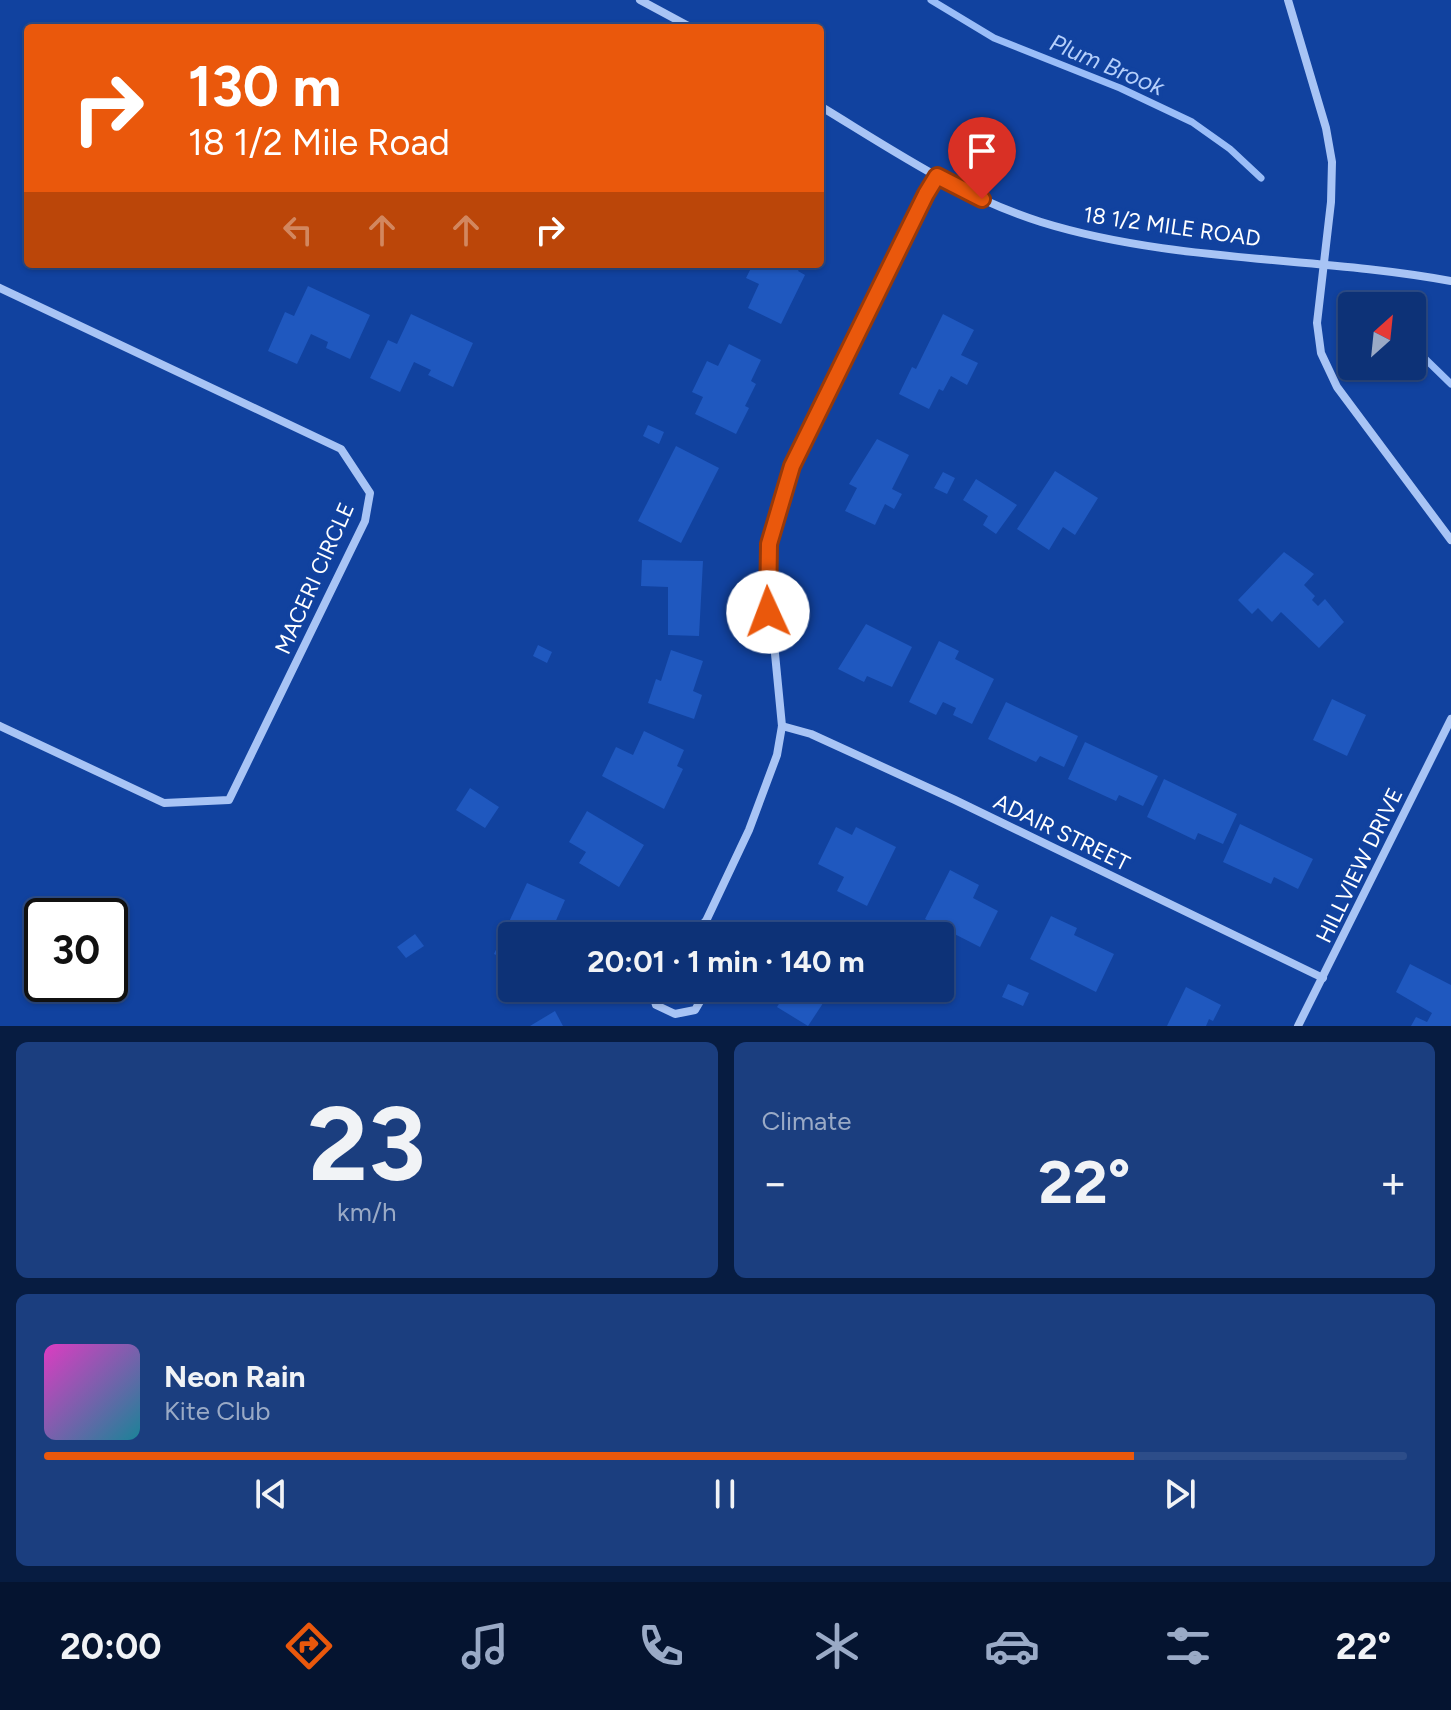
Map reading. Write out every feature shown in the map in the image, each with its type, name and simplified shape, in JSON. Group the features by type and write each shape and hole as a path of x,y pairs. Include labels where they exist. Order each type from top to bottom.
{"street":[{"path":"640,0 685,24"},
{"path":"1288,0 1326,128 1332,162 1317,323 1326,367 1451,540"},
{"name":"18 1/2 MILE ROAD","path":"824,108 937,176 998,206 1083,233 1451,281"},
{"path":"706,921 754,817 777,755 782,726 767,571 776,511 808,432 937,176"},
{"name":"MACERI CIRCLE","path":"0,288 341,449 370,493 365,521 229,800 164,803 0,726"},
{"name":"HILLVIEW DRIVE","path":"1298,1026 1451,719"},
{"name":"ADAIR STREET","path":"782,726 811,734 955,800 1323,978"},
{"path":"655,1002 675,1014 695,1010 700,1002"}],"building":[{"path":"751,268 800,268 798,271 805,275 781,324 748,308 759,284 746,278"},
{"path":"308,286 370,315 350,359 326,348 328,342 311,334 297,364 268,351 285,312 294,316"},
{"path":"411,314 473,343 453,387 428,375 431,370 414,362 400,392 370,378 388,340 397,344"},
{"path":"943,314 974,330 961,355 978,363 967,385 951,376 943,391 939,389 929,409 899,394 912,367 916,369"},
{"path":"729,344 761,360 751,381 756,384 745,406 749,408 736,434 695,414 703,397 692,392 707,361 718,366"},
{"path":"648,425 664,432 659,444 643,436"},
{"path":"877,439 909,455 892,489 902,494 894,509 885,504 875,525 845,511 857,488 849,484"},
{"path":"676,446 719,468 681,543 638,521"},
{"path":"1055,471 1098,498 1075,535 1063,527 1049,550 1017,529"},
{"path":"943,472 955,478 947,494 934,488"},
{"path":"976,479 1017,505 996,534 983,525 988,516 963,500"},
{"path":"1284,552 1314,574 1304,585 1315,596 1312,600 1318,606 1325,599 1344,622 1319,648 1281,612 1272,622 1258,608 1252,614 1238,600"},
{"path":"642,560 703,561 699,636 668,635 668,587 641,586"},
{"path":"866,624 912,647 892,687 867,676 864,682 838,669"},
{"path":"939,641 959,651 955,659 994,679 972,724 953,715 956,708 943,702 936,715 909,702"},
{"path":"538,645 552,652 547,663 533,656"},
{"path":"671,650 703,661 693,691 702,695 694,719 648,703 656,679 661,681"},
{"path":"1332,699 1366,715 1347,756 1313,740"},
{"path":"1006,702 1078,736 1064,767 1040,756 1036,762 988,739"},
{"path":"644,731 684,750 677,766 683,769 664,809 602,776 616,747 633,755"},
{"path":"1085,742 1158,776 1143,806 1119,795 1116,801 1068,779"},
{"path":"1164,779 1237,814 1223,844 1198,833 1195,840 1147,817"},
{"path":"470,788 499,807 485,828 456,810"},
{"path":"587,811 644,845 619,887 579,863 586,852 569,842"},
{"path":"1240,824 1313,859 1298,889 1274,877 1271,884 1223,862"},
{"path":"836,827 852,835 856,827 896,847 867,906 837,891 844,877 818,864"},
{"path":"950,870 979,885 973,898 998,911 980,947 954,934 954,922 925,919"},
{"path":"527,883 565,900 555,922 509,922"},
{"path":"1051,916 1077,928 1074,935 1114,954 1096,992 1030,959"},
{"path":"415,934 424,946 406,958 397,947"},
{"path":"1410,964 1451,985 1451,1026 1411,1026 1416,1017 1427,1022 1432,1013 1396,992"},
{"path":"1008,984 1029,993 1023,1006 1002,997"},
{"path":"1186,987 1221,1005 1213,1021 1209,1019 1206,1026 1167,1026"},
{"path":"780,1002 824,1002 808,1026 777,1007"},
{"path":"555,1011 563,1026 530,1026"}],"waterway":[{"name":"Plum Brook","path":"931,0 994,38 1120,88 1192,122 1230,149 1261,178"},
{"name":"Plum Brook","path":"1426,360 1451,384"}],"route":[{"path":"768,612 769,544 776,511 792,466 926,194 937,176 982,199"}]}
